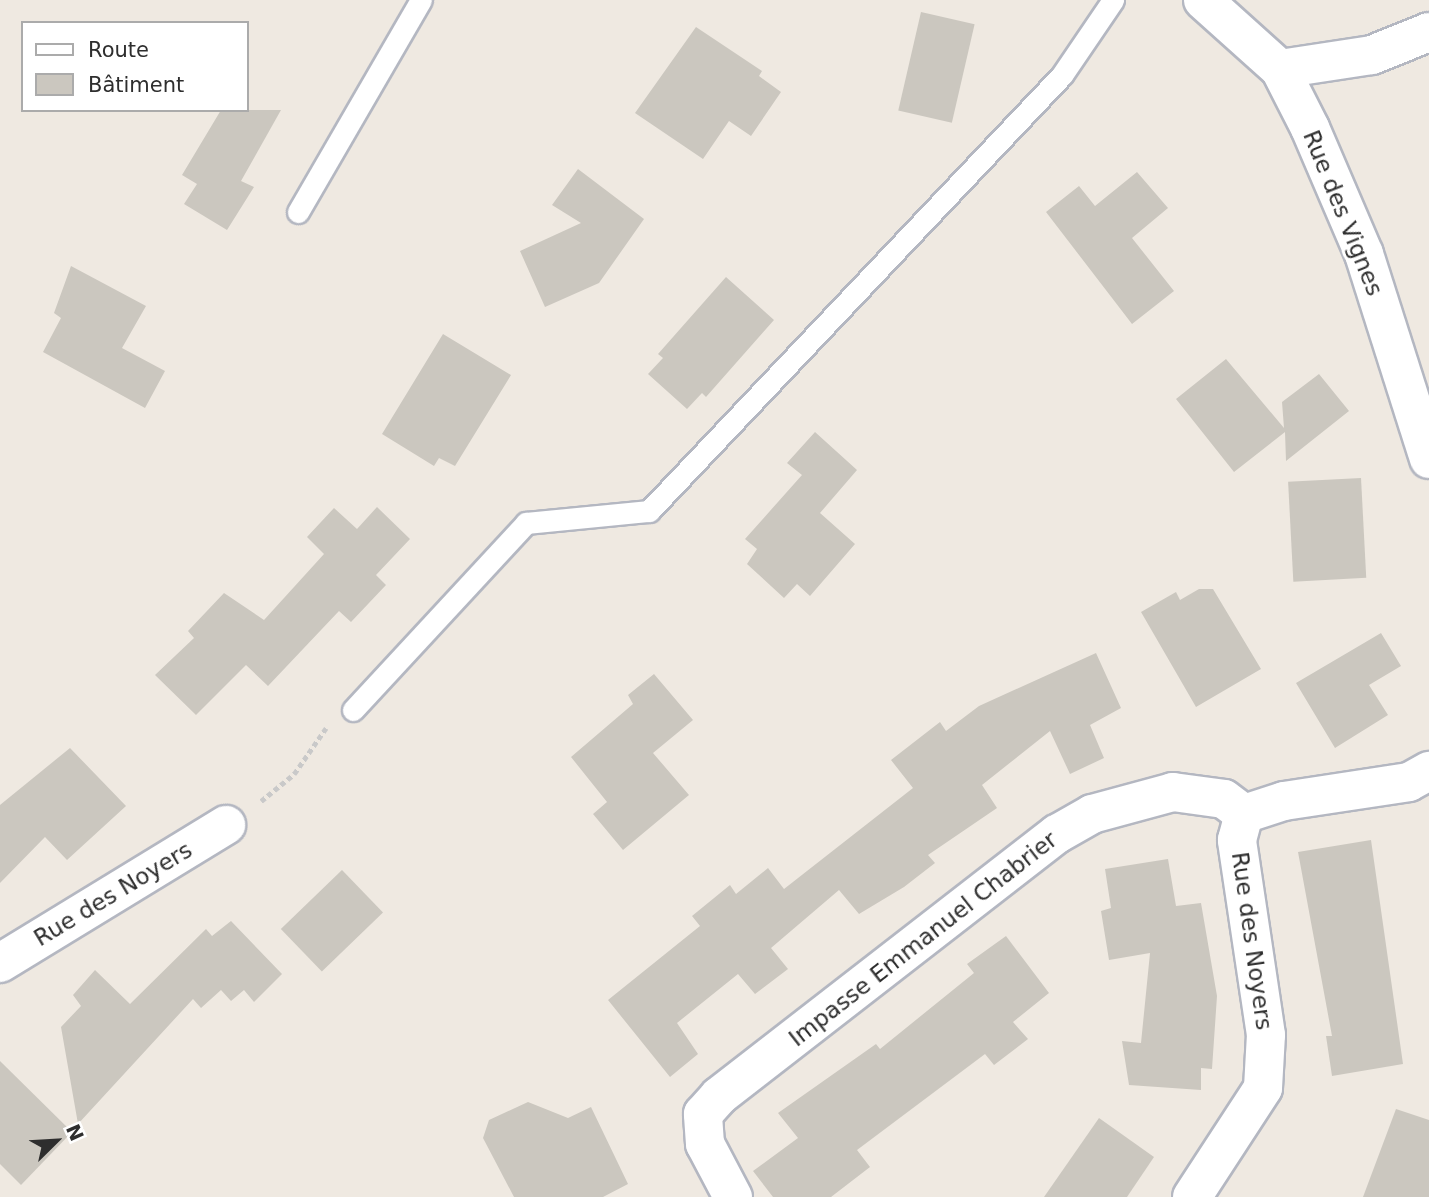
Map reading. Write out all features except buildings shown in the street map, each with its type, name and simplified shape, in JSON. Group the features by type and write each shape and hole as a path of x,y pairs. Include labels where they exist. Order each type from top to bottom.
{"street":[{"name":"Rue des Vignes","path":"1203,0 1280,69 1363,254 1429,459"},
{"path":"1280,69 1372,55 1429,32"},
{"path":"1244,814 1283,801 1409,782 1429,771"},
{"name":"Impasse Emmanuel Chabrier","path":"733,1197 705,1144 703,1114 719,1096 1058,834 1091,814 1173,792 1224,799 1244,814"},
{"name":"Rue des Noyers","path":"1192,1197 1264,1088 1266,1035 1237,840 1244,814"},
{"name":"Rue des Noyers","path":"0,963 226,825"}],"lane":[{"path":"298,212 421,0"},
{"path":"354,710 526,523 649,511 1062,75 1113,0"}],"path":[{"path":"226,825 295,774 326,728 354,710"}]}
